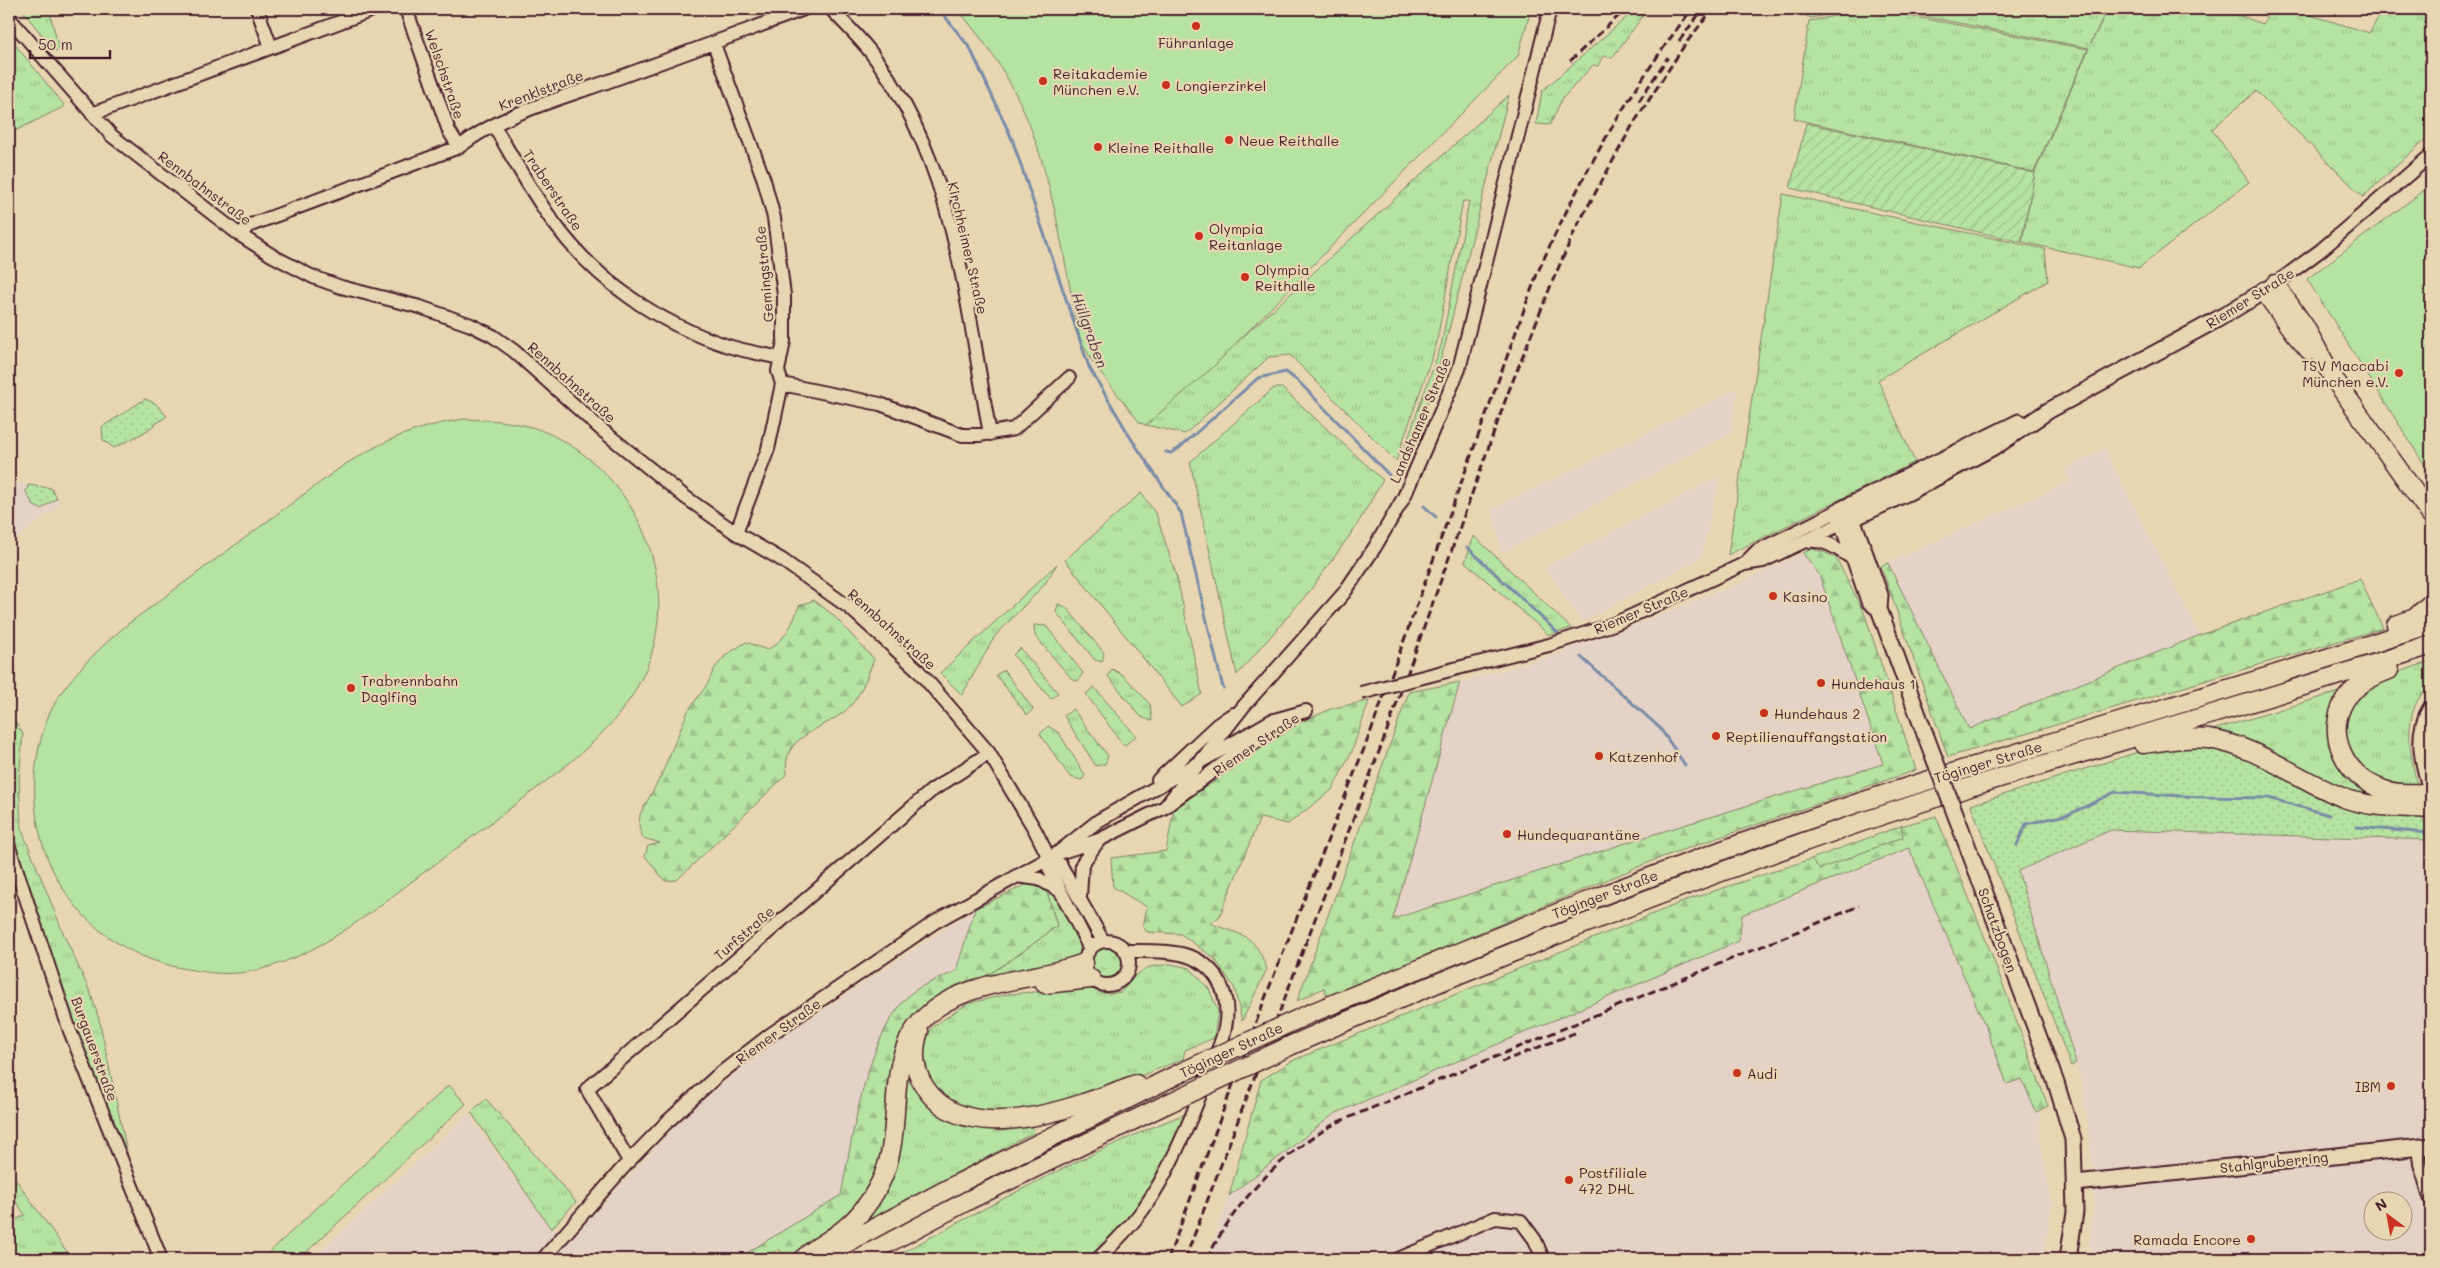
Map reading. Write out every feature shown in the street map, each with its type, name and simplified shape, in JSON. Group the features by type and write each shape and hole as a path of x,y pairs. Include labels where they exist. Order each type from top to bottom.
{"highway":[{"path":"2270,288 2305,326 2332,376 2430,515"},
{"path":"2340,655 2360,639 2415,618 2431,603"},
{"name":"Töginger Straße","path":"816,1259 959,1183 1180,1073 1309,1014 1659,873 1853,804 2340,655 2431,624"},
{"name":"Töginger Straße","path":"858,1259 872,1254 978,1196 1294,1044 1545,938 1791,846 2068,758 2355,671 2431,645"},
{"path":"2431,655 2378,674 2361,683 2346,700 2340,714 2337,732 2339,749 2349,766 2363,780 2383,790 2410,794 2431,791"},
{"path":"2068,758 2086,761 2136,745 2169,740 2207,739 2243,748 2346,799 2383,806 2431,809"},
{"path":"802,1259 852,1221 880,1183 890,1152 899,1071 904,1045 924,1019 939,1006 984,987 1050,975 1088,964"},
{"path":"924,1019 915,1044 918,1076 938,1103 948,1110 972,1118 989,1120 1027,1117 1102,1097 1166,1071 1180,1073"}],"main road":[{"name":"Riemer Straße","path":"1845,515 1909,492 1999,444 2048,411 2218,319 2270,288"},
{"name":"Schatzbogen","path":"1845,515 1853,559 1869,600 1879,609"},
{"name":"Schatzbogen","path":"1845,515 1880,595 1879,609 2065,1109 2073,1139 2075,1183 2072,1239 2068,1259"},
{"path":"2431,708 2424,723 2421,752 2431,791"},
{"name":"Stahlgruberring","path":"2075,1183 2425,1146"}],"street":[{"path":"257,9 271,47"},
{"path":"92,114 374,9"},
{"name":"Welschstraße","path":"406,9 449,131 459,147"},
{"name":"Krenklstraße","path":"240,235 248,226 459,147 513,115 714,44 804,9"},
{"name":"Kirchheimer Straße","path":"831,9 872,54 902,101 942,190 955,246 990,434"},
{"name":"Landshamer Straße","path":"1165,807 1243,707 1344,593 1375,547 1404,497 1459,369 1550,9"},
{"name":"Rennbahnstraße","path":"9,18 92,114 127,148 240,235 313,277 341,287 428,310 471,324 493,336 514,351 602,430 707,514 782,560 850,608 917,669 988,753 1052,857 1060,864 1103,941"},
{"name":"Gemingstraße","path":"714,44 764,180 774,218 784,295 784,341 778,371 782,384 768,449 736,533"},
{"name":"Traberstraße","path":"494,126 554,223 596,271 622,293 665,319 693,332 729,346 780,358"},
{"name":"Riemer Straße","path":"2270,288 2321,250 2431,155"},
{"path":"782,384 880,404 962,435 990,434 1014,429 1069,378"},
{"name":"Riemer Straße","path":"1361,693 1549,645 1614,624 1744,564 1763,561 1806,541 1845,515"},
{"name":"Riemer Straße","path":"1744,564 1757,551 1845,515"},
{"path":"1806,541 1817,540 1830,544 1853,559"},
{"name":"Landshamer Straße","path":"1144,794 1217,725 1243,707"},
{"name":"Riemer Straße","path":"543,1259 629,1161 704,1088 770,1034 936,922 1052,857 1099,840 1165,807 1265,734 1306,711 1271,720 1197,765 1098,821 1052,857"},
{"name":"Turfstraße","path":"629,1161 587,1089 931,791 988,753"},
{"path":"1080,898 1082,864 1099,840"},
{"name":"Burgauerstraße","path":"9,847 70,1031 160,1259"},
{"name":"Rennbahnstraße","path":"1052,857 1049,868 1088,964"},
{"path":"1016,876 1039,879 1059,890"},
{"path":"1103,941 1115,943 1125,951 1129,966 1127,973 1118,983 1103,986 1088,964 1103,941"},
{"path":"1098,1259 1135,1220 1153,1195 1196,1107 1224,1030 1227,1016 1225,996 1218,979 1204,964 1186,955 1160,951 1125,951"},
{"path":"1129,966 1160,951"},
{"name":"Stahlgruberring","path":"2425,1146 2420,1164 2431,1200"},
{"path":"1398,1259 1495,1218 1521,1221 1535,1240 1543,1259"}],"shaded area":[{"path":"1738,388 1730,434 1502,553 1492,509"},
{"path":"2104,448 2200,635 1969,729 1888,563 2071,481 2065,470"},
{"path":"1720,476 1701,558 1582,622 1545,567"},
{"path":"9,482 51,488 61,504 9,544"},
{"path":"1803,553 1819,574 1883,764 1635,840 1392,919 1460,682 1564,653 1565,649 1620,631 1733,586"},
{"path":"2111,830 2431,840 2431,1259 2088,1259 2094,1202 2093,1166 2083,1087 2018,871"},
{"path":"1912,847 2040,1113 2040,1139 2052,1208 2042,1259 1207,1259 1229,1196 1334,1114 1739,941 1742,915"},
{"path":"975,909 956,971 909,994 866,1077 841,1195 737,1259 312,1259 468,1114 551,1229 580,1229 694,1106 773,1043"}],"green space":[{"path":"21,9 49,9 59,49 55,51"},
{"name":"Olympia Reitanlage","path":"957,9 1531,9 1518,56 1211,369 1146,425 1140,423 1094,364 1080,339 1052,201 1028,121 1006,76 978,35"},
{"path":"1636,9 1648,9 1612,58 1603,56 1598,66 1593,65 1562,99 1550,125 1536,124 1542,91"},
{"path":"1797,9 1860,9 1811,18 1795,11"},
{"path":"1872,9 2088,49 2034,172 1794,119 1809,21"},
{"path":"1885,9 2107,9 2091,43 2108,9 2221,9 2263,24 2270,9 2290,9 2370,33 2382,9 2431,9 2431,134 2363,197 2256,91 2212,129 2249,182 2139,268 2022,242 2035,172 2089,48"},
{"path":"9,37 65,106 9,134"},
{"path":"1509,95 1445,345 1429,399 1402,465 1399,463 1441,346 1469,201 1463,201 1436,346 1396,461 1290,355 1269,357 1185,434 1146,425"},
{"path":"1806,123 2035,173 2021,242 1790,188"},
{"name":"TSV Maccabi München e.V.","path":"2431,185 2431,475 2307,279"},
{"path":"1783,194 2045,249 2048,281 1878,380 1915,462 1728,555"},
{"path":"1274,388 1282,388 1383,480 1355,528 1309,592 1237,675 1190,462"},
{"path":"145,399 155,403 167,416 143,433 114,448 103,440 102,427"},
{"name":"Trabrennbahn Daglfing","path":"464,419 514,423 543,431 576,449 605,473 628,502 645,535 655,570 659,607 654,644 641,680 626,704 599,736 567,765 366,916 321,945 273,966 247,972 213,973 151,960 115,941 84,916 61,885 44,850 36,811 35,770 44,728 58,698 90,658 128,624 341,467 371,449 400,436 430,426"},
{"path":"28,485 51,488 57,498 41,509 34,506 26,492"},
{"path":"1141,493 1156,514 1177,578 1202,694 1182,707 1065,560"},
{"path":"1474,536 1571,628 1549,635 1465,562"},
{"path":"1812,549 1836,558 1865,615 1916,770 1662,857 1327,996 1324,988 1297,1001 1409,692 1460,682 1393,919 1635,840 1883,764 1819,574 1803,553"},
{"path":"1888,563 1969,729 2200,635 2360,579 2383,628 1948,757 1881,566"},
{"path":"1057,564 1044,585 995,636 962,695 940,673"},
{"path":"814,600 833,615 874,659 862,687 850,707 796,743 790,751 787,761 787,774 677,880 665,881 645,856 648,846 660,843 643,838 639,828 640,814 661,776 688,711 708,683 714,669 726,655 746,642 767,650 779,642 787,632 799,606"},
{"path":"1058,604 1066,607 1104,653 1102,662 1095,660 1056,612"},
{"path":"1034,625 1046,626 1083,673 1078,681 1072,679 1035,636"},
{"path":"1020,648 1058,693 1051,699 1013,655"},
{"path":"2431,661 2431,685 2421,695 2411,719 2410,745 2417,785 2401,788 2362,773 2343,741 2349,705 2379,679"},
{"path":"1112,669 1123,675 1150,704 1152,721 1141,717 1108,676"},
{"path":"1004,670 1033,709 1027,715 996,675"},
{"path":"1094,687 1136,736 1124,746 1086,694"},
{"path":"2345,690 2338,759 2414,802 2354,794 2203,733"},
{"path":"1369,701 1352,751 1332,790 1288,824 1260,818 1219,917 1210,923 1252,941 1267,969 1242,1021 1234,987 1214,958 1181,934 1147,932 1143,927 1147,907 1113,887 1111,858 1166,851 1174,809 1295,725 1333,708"},
{"path":"1073,709 1108,756 1105,764 1096,766 1064,716"},
{"path":"9,713 23,734 19,779 21,828 64,935 91,994 100,1023 131,1171 80,1040 9,828"},
{"path":"1048,726 1059,733 1085,775 1082,780 1070,777 1040,734"},
{"path":"2157,746 2200,746 2237,755 2416,814 2429,825 2431,840 2111,830 2018,871 2076,1063 2071,1066 1971,805"},
{"path":"1936,816 1991,953 2048,1106 2036,1112 2022,1079 2007,1084 1986,1028 1909,848 1742,915 1739,941 1334,1114 1229,1196 1261,1080 1294,1060 1690,899 1811,859 1820,869 1903,837 1901,826"},
{"path":"1901,826 1904,837 1820,870 1811,859"},
{"path":"1027,884 1046,889 1057,926 996,970 927,1005 909,1025 900,1040 884,1160 876,1185 834,1230 789,1259 786,1259 779,1249 762,1259 737,1259 841,1195 863,1089 871,1062 894,1014 913,992 956,971 975,909"},
{"path":"1046,889 1054,891 1073,925 1080,944 1080,952 1077,959 1067,965 988,975 1057,926"},
{"path":"1106,948 1112,949 1117,953 1121,958 1121,970 1117,975 1112,979 1106,980 1100,979 1095,975 1091,970 1090,964 1091,958 1095,953 1100,949"},
{"path":"1170,964 1190,968 1209,989 1218,1011 1214,1038 1185,1050 1183,1059 1108,1089 1019,1115 955,1108 932,1090 923,1068 924,1046 932,1027 967,1004 1008,994 1087,988 1109,994 1121,992 1136,975 1149,967"},
{"path":"907,1054 917,1087 933,1109 963,1126 1002,1131 1029,1125 1035,1132 865,1221 882,1197"},
{"path":"449,1085 466,1104 299,1259 262,1259"},
{"path":"486,1099 576,1202 551,1229 471,1112"},
{"path":"1185,1114 1157,1176 1125,1227 1089,1259 890,1259 1072,1164"},
{"path":"9,1170 72,1259 9,1259 9,1223 25,1215 9,1191"}],"waterway":[{"name":"Hüllgraben","path":"939,9 970,48 1012,139 1089,367 1132,440 1181,513 1223,688"},
{"path":"1166,452 1171,453 1178,449 1258,378 1286,372 1299,382 1389,475"},
{"path":"1424,506 1436,517"},
{"path":"1467,547 1558,633"},
{"path":"1581,657 1660,728 1685,765"},
{"path":"2017,845 2026,824 2070,814 2115,792 2200,797 2269,798 2329,815"},
{"path":"2357,827 2428,833"}],"railway":[{"path":"1570,61 1626,9"},
{"path":"1168,1259 1267,993 1371,731 1537,274 1570,204 1626,104 1692,9"},
{"path":"1679,41 1703,9"},
{"path":"1185,1259 1385,736 1508,393 1553,280 1576,228 1632,126 1686,43 1713,9"},
{"path":"1639,101 1668,57"},
{"path":"1207,1259 1232,1217 1262,1180 1298,1149 1338,1122 1859,906"},
{"path":"1501,1062 1575,1033"}],"place":[{"name":"Führanlage","path":"1196,26"},
{"name":"Reitakademie München e.V.","path":"1043,81"},
{"name":"Longierzirkel","path":"1166,85"},
{"name":"Neue Reithalle","path":"1229,140"},
{"name":"Kleine Reithalle","path":"1098,147"},
{"name":"Olympia Reitanlage","path":"1199,236"},
{"name":"Olympia Reithalle","path":"1245,277"},
{"name":"TSV Maccabi München e.V.","path":"2399,373"},
{"name":"Kasino","path":"1773,596"},
{"name":"Hundehaus 1","path":"1821,683"},
{"name":"Trabrennbahn Daglfing","path":"351,688"},
{"name":"Hundehaus 2","path":"1764,713"},
{"name":"Reptilienauffangstation","path":"1716,736"},
{"name":"Katzenhof","path":"1599,756"},
{"name":"Hundequarantäne","path":"1507,834"},
{"name":"Audi","path":"1737,1073"},
{"name":"IBM","path":"2391,1086"},
{"name":"Postfiliale 472 DHL","path":"1569,1180"},
{"name":"Ramada Encore","path":"2251,1239"}]}
